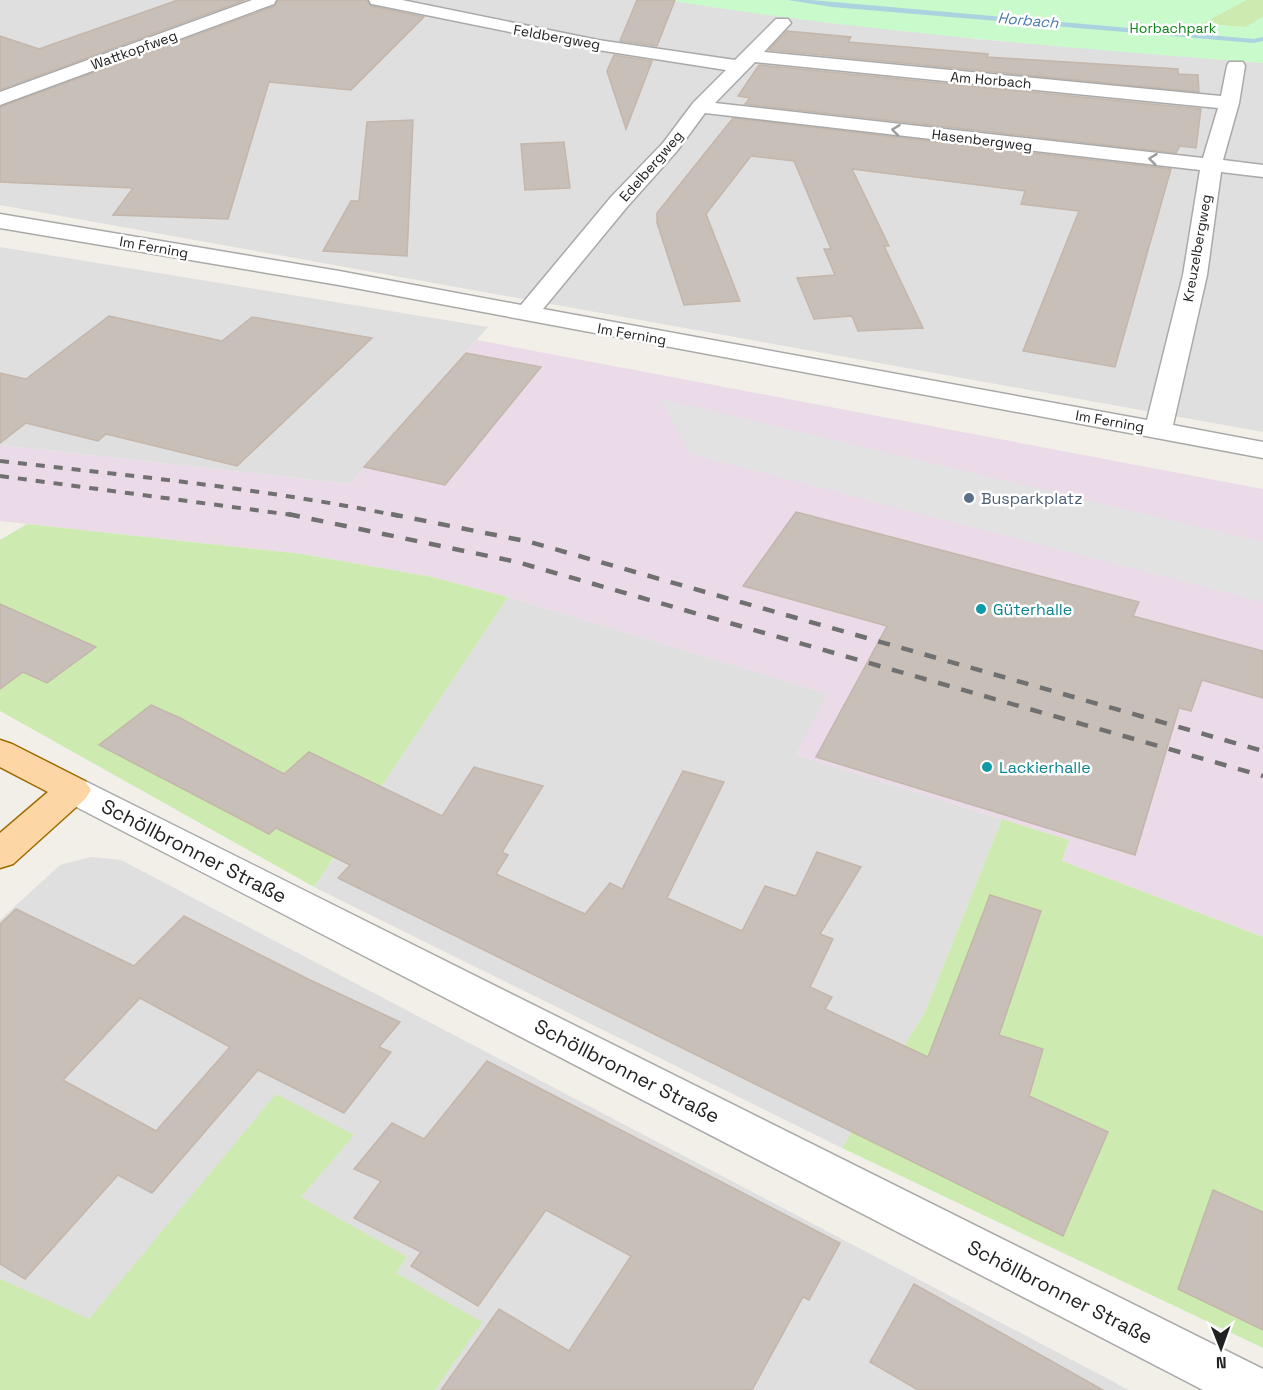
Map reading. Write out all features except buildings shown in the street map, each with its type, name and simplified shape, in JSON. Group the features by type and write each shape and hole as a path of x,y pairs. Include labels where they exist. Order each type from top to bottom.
{"main road":[{"name":"Schöllbronner Straße","path":"0,752 73,790"},
{"path":"0,854 73,790"}],"street":[{"name":"Wattkopfweg","path":"4,95 268,0"},
{"name":"Feldbergweg","path":"377,0 598,45 745,61"},
{"name":"Edelbergweg","path":"526,314 619,202 670,147 700,107 782,23"},
{"name":"Am Horbach","path":"745,61 1229,103"},
{"name":"Kreuzelbergweg","path":"1158,430 1195,275 1211,166 1229,103 1236,66"},
{"name":"Hasenbergweg","path":"700,107 1263,171"},
{"name":"Im Ferning","path":"0,220 327,276 1263,450"},
{"name":"Schöllbronner Straße","path":"73,790 1254,1390"}],"shaded area":[{"path":"0,0 666,0 977,39 1263,63 1263,432 0,205"},
{"path":"0,247 488,327 350,484 0,445"},
{"path":"477,340 1263,489 1263,937 1062,861 1069,840 796,755 828,694 508,597 432,577 302,554 0,521 0,445 350,484"},
{"name":"Busparkplatz","path":"661,399 1263,542 1263,602 690,454"},
{"path":"508,597 829,694 796,755 1002,819 925,1012 842,1148 314,887"},
{"path":"91,857 121,860 1129,1390 0,1390 0,920 60,865"}],"green space":[{"name":"Horbachpark","path":"666,0 1246,0 1202,24 1246,27 1263,17 1263,63 889,30"},
{"path":"1246,0 1263,0 1263,17 1246,27 1201,24"},
{"path":"27,524 302,554 432,577 508,597 314,887 0,711 0,540"},
{"path":"1002,819 1069,840 1062,861 1263,937 1263,1348 842,1148 925,1012"},
{"path":"276,1094 354,1135 301,1197 407,1257 396,1273 482,1322 435,1390 0,1390 0,1279 89,1319"}],"waterway":[{"name":"Horbach","path":"792,0 1254,41 1263,39"}],"railway":[{"path":"0,461 250,491 399,516"},
{"path":"0,476 293,515"},
{"path":"288,514 293,515"},
{"path":"391,514 530,542 1263,751"},
{"path":"293,515 300,516"},
{"path":"293,515 517,562 1263,776"}],"place":[{"name":"Busparkplatz","path":"969,498"},
{"name":"Güterhalle","path":"981,609"},
{"name":"Lackierhalle","path":"987,767"}]}
